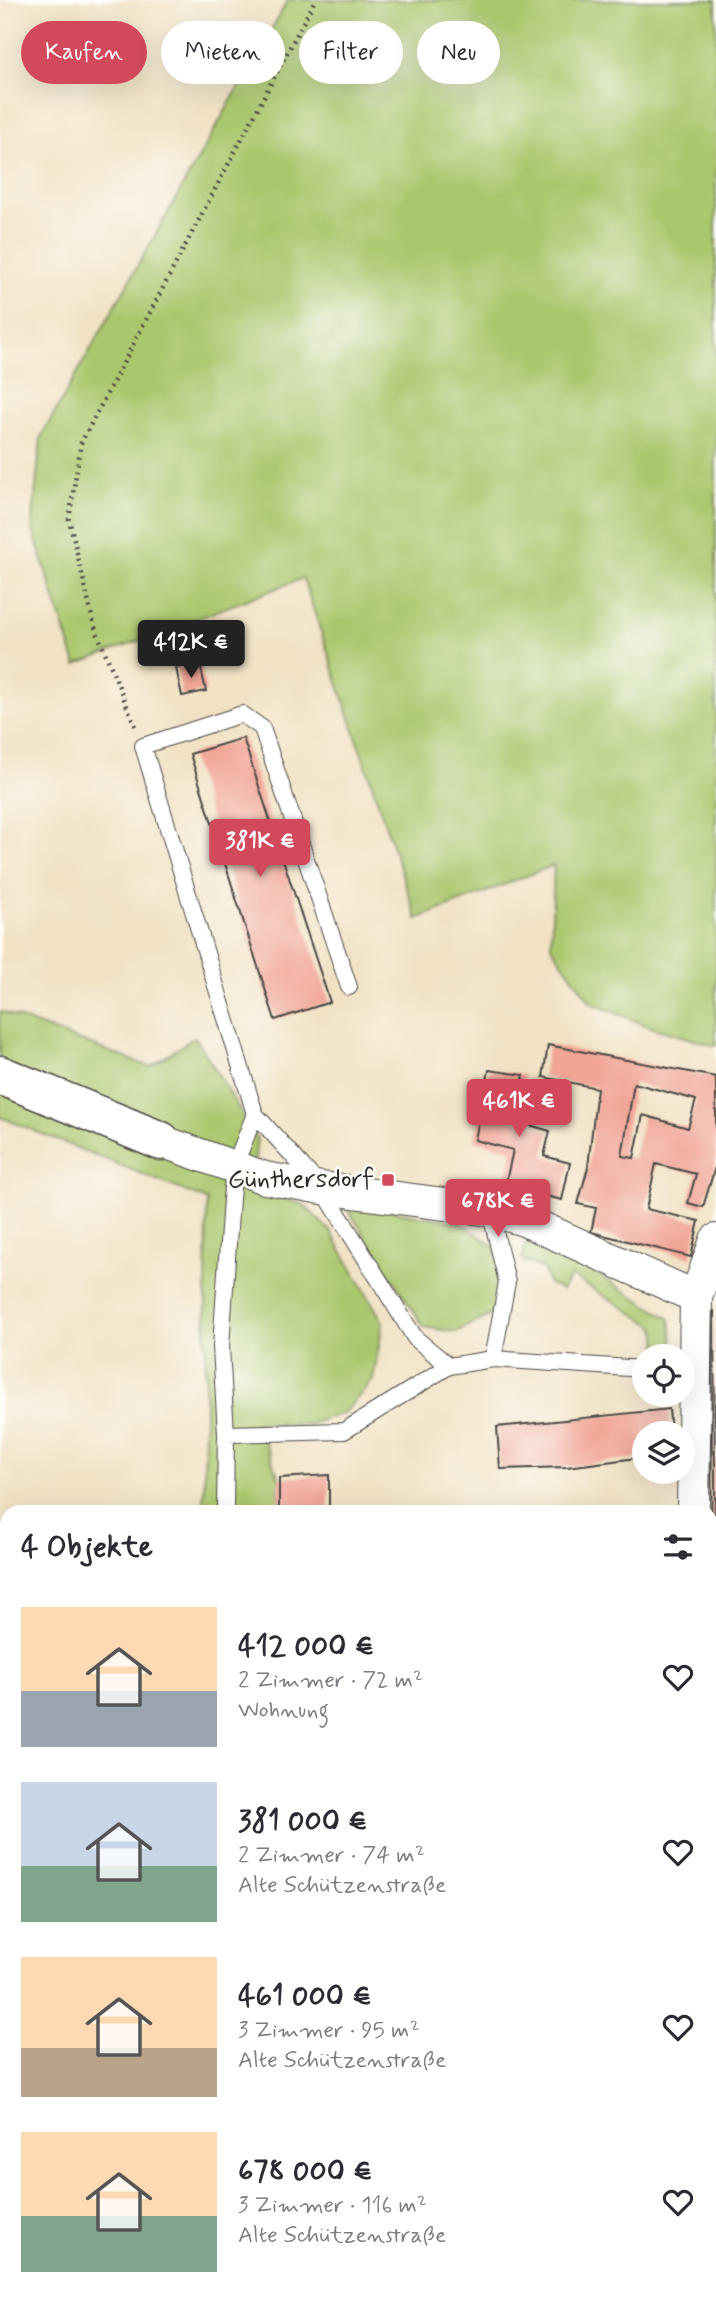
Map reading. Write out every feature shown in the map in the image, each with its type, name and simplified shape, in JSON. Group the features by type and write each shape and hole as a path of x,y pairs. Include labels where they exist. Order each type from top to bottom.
{"street":[{"path":"0,1075 66,1104 265,1178 490,1210 524,1220 696,1297"},
{"path":"691,1344 696,1297 716,1240"},
{"path":"689,1407 693,1505"}],"lane":[{"path":"349,987 262,729 242,714 143,746 255,1114 310,1186 415,1338 449,1366"},
{"path":"225,1505 226,1434 221,1347 234,1167 255,1114"},
{"path":"490,1210 507,1282 493,1359"},
{"path":"226,1434 344,1431 449,1366 493,1359 632,1368"}],"path":[{"path":"143,746 94,625 69,519 81,443 315,0"}],"green space":[{"path":"288,0 716,0 716,1046 653,1028 591,1003 551,946 554,865 417,919 303,578 76,665 32,527 41,437 241,84 285,84 285,21 276,21"},
{"path":"0,1011 150,1067 195,1037 257,1138 252,1187 304,1205 331,1232 383,1322 373,1380 344,1413 310,1424 257,1424 279,1478 279,1505 204,1505 207,1200 0,1117"},
{"path":"343,1202 461,1223 495,1247 501,1283 491,1315 456,1332 424,1327"},
{"path":"526,1242 582,1265 670,1319 673,1344 658,1344 656,1327 571,1276 562,1290 549,1284 543,1268 522,1260"}],"building":[{"path":"200,664 206,691 182,696 176,668"},
{"path":"243,738 330,1002 275,1020 190,754"},
{"path":"548,1045 716,1077 716,1164 703,1207 688,1203 696,1174 656,1164 646,1209 699,1221 691,1257 591,1232 596,1208 578,1204 588,1167 597,1088 543,1077","holes":["634,1083 696,1100 688,1128 643,1115 634,1158 622,1156"]},
{"path":"489,1070 524,1075 515,1121 550,1131 544,1156 570,1163 562,1200 505,1186 513,1150 475,1140"},
{"path":"714,1310 715,1505 711,1505"},
{"path":"669,1409 670,1421 632,1421 632,1459 567,1467 500,1469 497,1427"},
{"path":"329,1475 329,1505 279,1505 279,1478"}],"place":[{"name":"Günthersdorf","path":"388,1180"}]}
